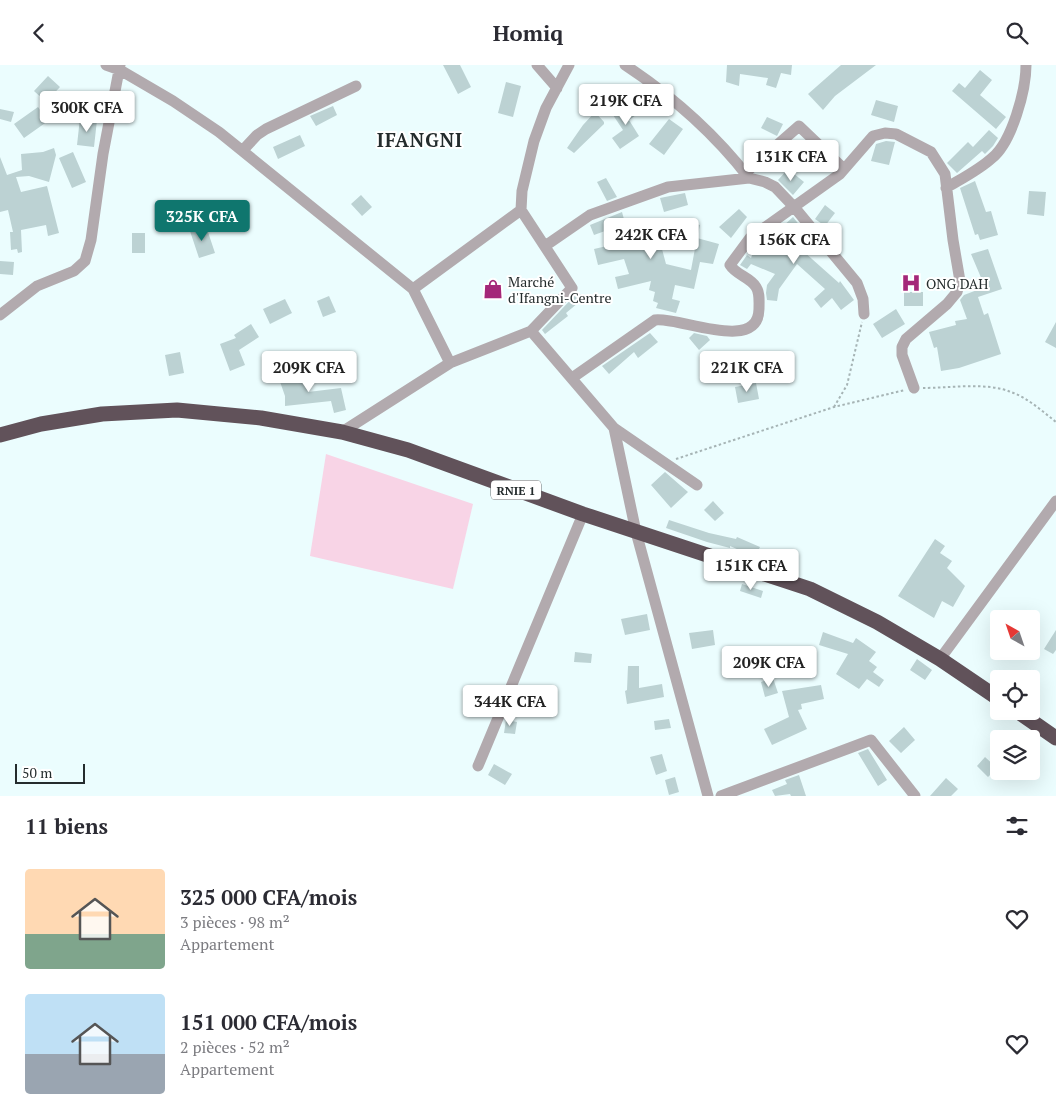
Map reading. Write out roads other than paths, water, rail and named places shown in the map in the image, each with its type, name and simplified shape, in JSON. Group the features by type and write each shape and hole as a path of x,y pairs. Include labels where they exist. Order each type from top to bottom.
{"highway":[{"name":"RNIE 1","path":"0,435 42,424 102,414 177,410 261,418 342,432 408,450 583,514 810,589 877,622 940,659 990,693"},
{"path":"1030,720 1056,738"}],"street":[{"path":"106,65 120,67 243,150 413,289 450,363"},
{"path":"537,65 557,88"},
{"path":"342,432 450,363 531,331 572,288 521,210 522,191 534,141 569,65"},
{"path":"625,65 656,85 692,116 727,151 747,176"},
{"path":"946,188 992,158 1002,148 1026,82 1026,65"},
{"path":"0,315 37,287 74,271 85,261 91,240 103,154 120,67"},
{"path":"243,150 257,135 266,129 356,86"},
{"path":"747,176 799,126 844,169"},
{"path":"572,378 655,320 664,318 713,331 748,328 754,324 759,316 759,297 755,286 733,271 730,265 750,238 795,208 844,169 873,136 885,133 896,134 931,152 945,174 960,281 957,292 948,303 906,339 902,347 902,355 914,389"},
{"path":"545,246 590,215 668,187 747,176 775,187 795,208 857,283 863,299 864,314"},
{"path":"413,289 521,210"},
{"path":"531,331 614,428 697,485"},
{"path":"614,428 636,532 708,796"},
{"path":"940,659 1056,501"},
{"path":"478,766 583,514"},
{"path":"721,796 871,740 915,796"}],"place":[{"name":"ONG DAH","path":"911,283"},
{"name":"Marché d'Ifangni-Centre","path":"493,289"}],"district":[{"name":"IFANGNI","path":"420,139"}]}
